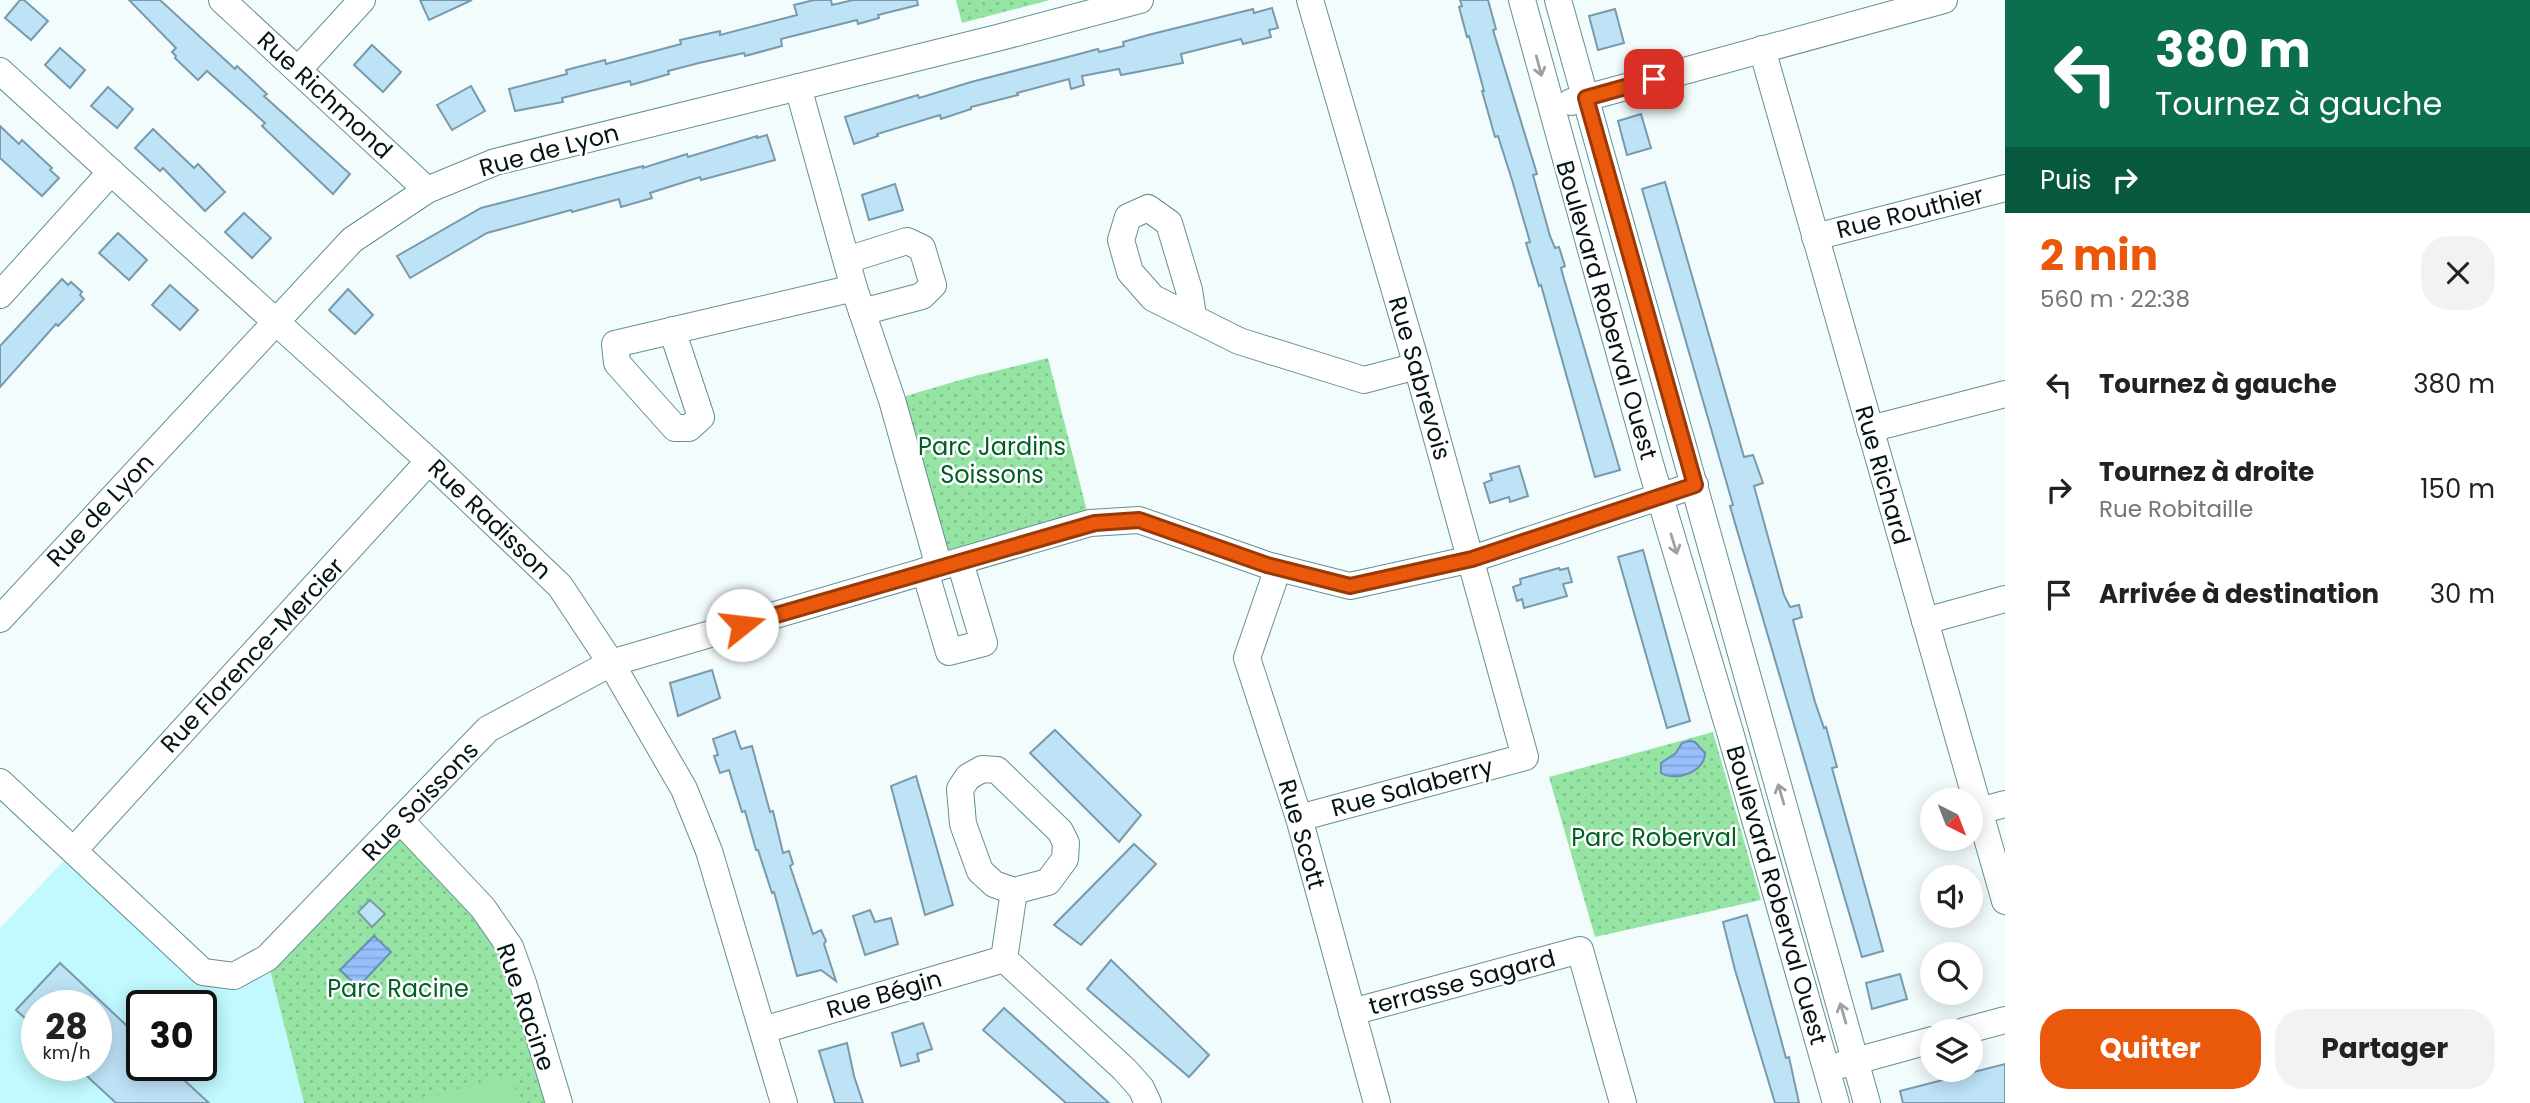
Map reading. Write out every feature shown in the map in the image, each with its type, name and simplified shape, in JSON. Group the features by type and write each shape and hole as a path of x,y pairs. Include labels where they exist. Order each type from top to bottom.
{"street":[{"name":"Rue Richmond","path":"222,0 427,190"},
{"path":"298,70 362,0"},
{"name":"Rue de Lyon","path":"0,619 352,240 427,190 495,162 1140,0"},
{"name":"Rue Sabrevois","path":"1310,0 1472,559 1525,757"},
{"name":"Boulevard Roberval Ouest","path":"1522,0 1659,496 1836,1103"},
{"name":"Boulevard Roberval Ouest","path":"1558,0 1867,1103"},
{"path":"1551,107 1944,0"},
{"name":"Rue Richard","path":"1762,49 1972,788"},
{"name":"Rue Radisson","path":"0,71 429,461 560,586 611,663 684,789 709,851 784,1103"},
{"path":"798,87 858,300 892,400 941,567"},
{"path":"0,295 111,172"},
{"name":"Rue Routhier","path":"1815,237 2005,188"},
{"path":"673,330 858,300 922,296 933,285 922,248 907,241 847,260"},
{"path":"1193,316 1239,341 1364,380 1417,366"},
{"path":"1870,429 2005,394"},
{"name":"Rue Florence-Mercier","path":"74,850 429,461"},
{"name":"Rue Soissons","path":"0,782 203,972 234,976 267,958 488,729 611,663 1090,523 1139,520 1278,568 1350,586 1472,559 1695,485"},
{"name":"Rue Scott","path":"1278,568 1247,658 1299,818 1377,1103"},
{"path":"1925,621 2005,599"},
{"name":"Rue Salaberry","path":"1299,818 1525,757"},
{"path":"982,769 997,770 1060,831 1066,843 1065,859 1048,882 1014,891 994,884 981,871 963,824 960,789 968,777 982,769"},
{"path":"1983,810 2005,804"},
{"name":"Rue Racine","path":"401,821 483,908 510,947 559,1103"},
{"name":"Rue Richard","path":"1983,825 2005,901"},
{"path":"1014,891 1004,959 1124,1069 1141,1088 1148,1103"},
{"name":"terrasse Sagard","path":"1352,1012 1580,950 1623,1103"},
{"name":"Rue Bégin","path":"763,1030 1004,959"},
{"path":"1983,1026 2005,1020"},
{"path":"1826,1069 1920,1043"}],"shaded area":[{"path":"74,850 203,972 267,958 304,1103 0,1103 0,928"}],"green space":[{"path":"956,0 1050,0 962,23"},
{"name":"Parc Jardins Soissons","path":"1048,358 1090,523 939,567 892,400"},
{"name":"Parc Roberval","path":"1713,732 1761,900 1595,937 1549,777"},
{"name":"Parc Racine","path":"401,821 483,908 559,1103 304,1103 267,958"},
{"path":"510,1074 519,1103 410,1103"}],"water":[{"path":"1695,742 1705,753 1700,765 1682,776 1667,776 1661,773 1661,763 1676,753 1682,743"},
{"path":"374,936 391,952 358,987 340,970"}],"building":[{"path":"20,0 24,0 48,21 31,40 5,18"},
{"path":"129,0 160,0 235,69 237,66 267,94 264,96 350,174 333,194 262,126 265,123 207,71 198,80 175,58 172,52 176,48"},
{"path":"420,0 472,0 429,20"},
{"path":"814,0 831,0 832,5 853,0 917,0 918,5 878,15 879,18 858,24 857,20 781,39 782,46 745,56 744,53 699,63 631,85 630,81 562,98 563,102 515,111 509,89 567,74 566,70 605,60 606,64 681,44 680,40 720,31 720,35 797,15 794,5"},
{"path":"1460,0 1488,0 1496,29 1493,30 1537,174 1533,175 1550,236 1555,248 1559,247 1565,266 1561,268 1620,470 1595,477 1541,285 1539,286 1526,243 1530,242 1512,180 1498,136 1495,137 1459,7 1462,6"},
{"path":"1272,8 1278,28 1269,30 1271,37 1243,44 1241,39 1181,54 1183,63 1121,75 1119,69 1082,76 1084,85 1071,89 1069,79 971,107 941,119 940,115 877,134 878,136 854,144 845,117 918,95 919,98 1098,49 1099,52 1124,46 1123,42 1148,35 1253,9 1254,13"},
{"path":"1615,9 1624,43 1598,50 1589,16"},
{"path":"372,45 401,72 383,92 354,65"},
{"path":"60,48 85,70 70,88 45,65"},
{"path":"471,86 485,111 452,130 437,105"},
{"path":"108,87 133,109 117,128 91,106"},
{"path":"1641,114 1651,148 1627,155 1618,121"},
{"path":"0,126 19,144 22,140 59,178 42,196 0,158"},
{"path":"153,129 194,168 198,164 225,192 205,211 163,168 160,171 135,148"},
{"path":"767,135 775,160 701,180 700,177 650,193 652,198 621,207 619,199 487,233 410,278 397,256 481,208"},
{"path":"1665,182 1744,457 1753,455 1763,483 1754,486 1784,595 1790,607 1799,605 1802,617 1793,620 1815,702 1824,728 1826,727 1837,767 1832,768 1883,951 1862,957 1730,506 1733,505 1642,189"},
{"path":"895,184 903,210 869,220 862,195"},
{"path":"244,213 271,238 252,258 225,232"},
{"path":"118,233 147,260 129,280 99,253"},
{"path":"62,279 68,285 71,282 82,292 80,295 84,299 58,326 56,324 0,387 0,346"},
{"path":"170,285 198,310 180,330 152,305"},
{"path":"348,289 373,315 355,334 329,310"},
{"path":"1519,466 1528,496 1510,502 1509,497 1490,503 1484,483 1492,480 1490,474"},
{"path":"1643,550 1690,721 1667,728 1618,557"},
{"path":"1568,568 1572,582 1563,584 1567,596 1524,608 1522,599 1517,601 1513,587 1521,584 1520,579"},
{"path":"712,670 720,698 678,716 670,683"},
{"path":"1055,730 1141,815 1119,842 1030,753"},
{"path":"735,731 741,749 752,746 783,853 789,851 793,864 790,866 813,934 821,930 836,981 821,970 797,976 774,892 772,893 756,850 745,811 742,812 729,770 720,773 714,756 718,755 713,739"},
{"path":"916,776 953,905 925,915 891,786"},
{"path":"1134,844 1156,864 1081,945 1054,925"},
{"path":"370,900 385,914 372,927 358,912"},
{"path":"870,910 875,922 891,918 898,944 865,955 853,916"},
{"path":"1747,915 1786,1058 1789,1057 1799,1103 1775,1103 1735,970 1723,922"},
{"path":"1111,960 1209,1055 1189,1077 1087,989"},
{"path":"60,963 89,990 35,990"},
{"path":"1900,974 1907,999 1872,1009 1866,983"},
{"path":"1004,1008 1109,1103 1066,1103 983,1030"},
{"path":"112,1012 126,1025 126,1081 185,1081 209,1103 116,1103 92,1081 112,1081"},
{"path":"923,1023 932,1049 917,1054 919,1061 901,1066 892,1033"},
{"path":"847,1043 863,1103 835,1103 819,1051"},
{"path":"2005,1064 2005,1103 1903,1103 1900,1091 1935,1082 1983,1082 1983,1070"}],"route":[{"path":"742,625 1090,523 1139,520 1267,565 1350,586 1472,559 1695,485 1586,98 1654,79"}]}
